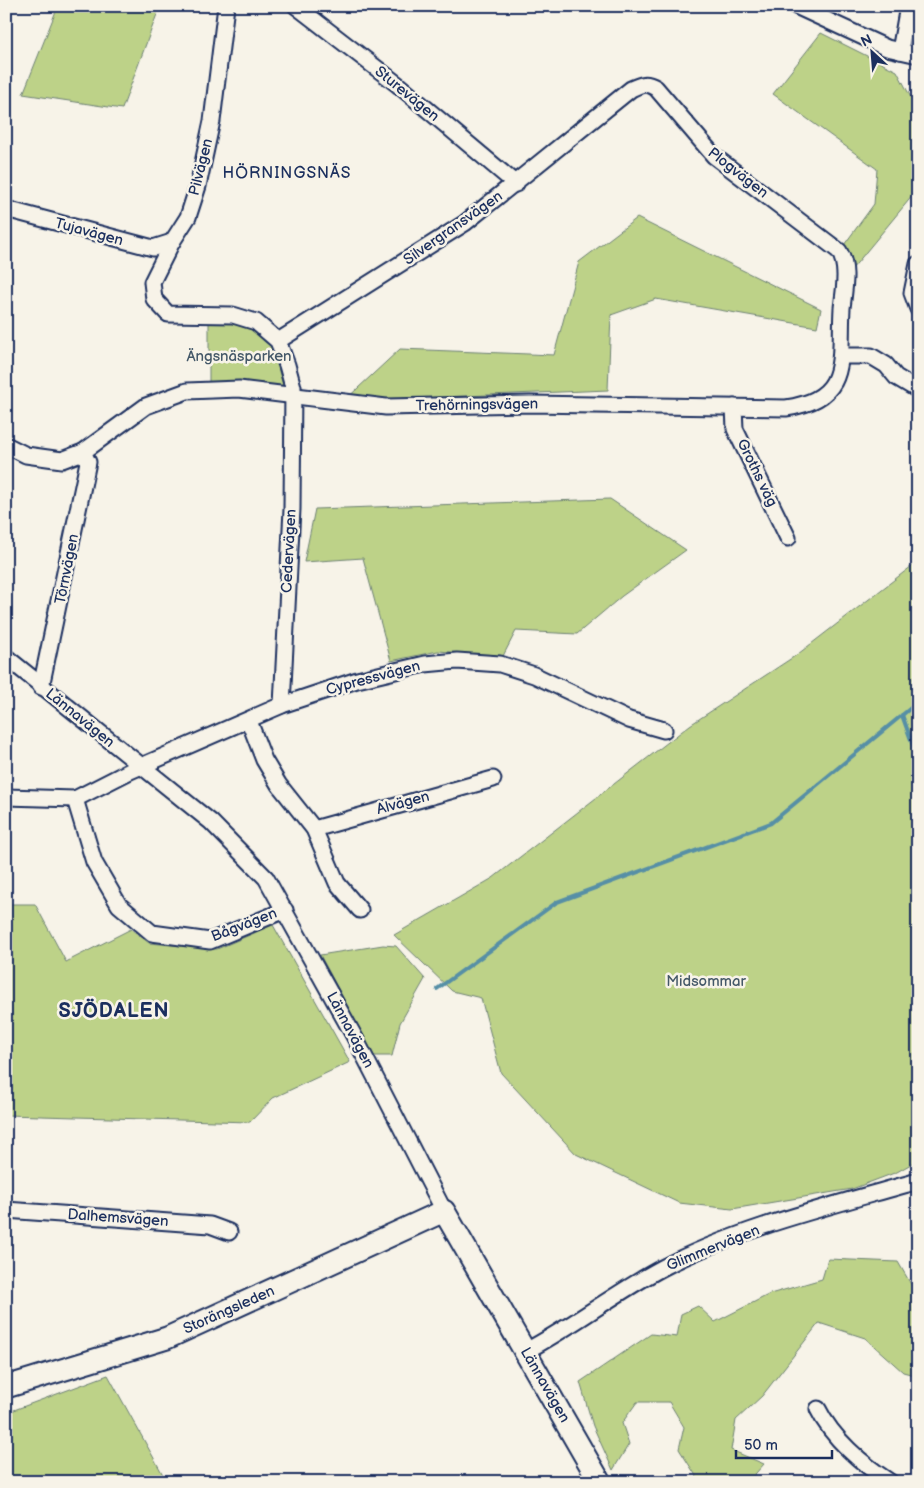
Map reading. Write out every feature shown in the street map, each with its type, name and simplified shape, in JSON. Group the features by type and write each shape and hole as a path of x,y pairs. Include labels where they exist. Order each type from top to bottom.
{"main road":[{"name":"Lännavägen","path":"444,1211 600,1482"},
{"name":"Storängsleden","path":"6,1387 166,1338 444,1211"}],"street":[{"name":"Pilvägen","path":"226,6 212,121 204,162 188,217 172,242 152,282 154,300 168,314 234,316 256,322 278,341"},
{"name":"Sturevägen","path":"296,6 397,84 516,184"},
{"path":"796,6 887,48 918,55"},
{"path":"900,51 908,6"},
{"name":"Silvergransvägen","path":"278,341 465,223 516,184 631,89 643,83"},
{"name":"Plogvägen","path":"643,83 649,83 656,88 714,156 825,240 842,257"},
{"name":"Tujavägen","path":"6,209 153,248 172,242"},
{"name":"Trehörningsvägen","path":"6,445 26,455 62,460 84,452 146,406 187,391 238,389 386,407 530,404 786,408 806,405 827,392 835,379 842,356 844,266 842,257"},
{"path":"918,264 912,293 918,308"},
{"path":"278,341 293,387 292,396"},
{"path":"842,356 871,356 886,365 896,377 918,390"},
{"name":"Cedervägen","path":"282,705 292,509 292,396"},
{"name":"Groths väg","path":"734,407 735,429 788,538"},
{"name":"Törnvägen","path":"42,687 88,462 84,452"},
{"name":"Lännavägen","path":"6,657 211,822 266,878 354,1036 444,1211"},
{"name":"Cypressvägen","path":"75,799 282,705 356,680 412,666 480,661 500,664 534,675 629,720 664,730"},
{"path":"249,721 264,760 279,786 314,829 337,883 360,910"},
{"name":"Alvägen","path":"314,829 493,779"},
{"path":"6,796 75,799"},
{"name":"Bågvägen","path":"75,799 98,869 119,905 152,933 210,941 285,910"},
{"name":"Glimmervägen","path":"526,1351 662,1268 702,1250 786,1220 918,1182"},
{"name":"Dalhemsvägen","path":"6,1210 210,1225 229,1232"},
{"path":"818,1409 826,1425 872,1471 890,1482"}],"green space":[{"path":"58,6 160,6 122,109 23,94"},
{"path":"821,33 897,71 918,111 918,189 852,269 844,245 874,204 877,169 773,94"},
{"path":"637,218 821,309 817,327 656,299 611,315 608,390 344,401 400,349 554,355 579,262"},
{"name":"Ängsnäsparken","path":"209,320 243,322 271,343 284,389 209,382"},
{"path":"610,499 686,550 622,596 577,634 516,631 503,656 438,651 391,661 363,558 304,562 315,509"},
{"name":"Midsommar","path":"918,559 918,1160 897,1172 852,1189 732,1209 679,1203 576,1154 501,1073 481,998 452,991 394,935 493,878 690,725 798,654 912,566"},
{"path":"6,904 35,904 66,962 131,929 149,943 217,949 273,925 350,1062 273,1098 250,1122 6,1115"},
{"path":"383,945 396,946 425,979 400,1023 392,1056 374,1056 320,955"},
{"path":"828,1259 898,1262 912,1286 918,1285 918,1376 903,1372 865,1338 819,1323 762,1396 736,1420 731,1450 764,1464 748,1482 700,1482 679,1449 684,1427 669,1402 637,1402 622,1423 629,1444 613,1470 593,1426 580,1382 651,1334 677,1337 681,1314 698,1306 715,1322 770,1294 822,1279"},
{"path":"108,1375 167,1482 6,1482 6,1413"}],"waterway":[{"path":"437,989 557,902 771,823 918,702"},
{"path":"902,715 918,759"}],"district":[{"name":"HÖRNINGSNÄS","path":"287,173"},
{"name":"SJÖDALEN","path":"114,1011"}]}
